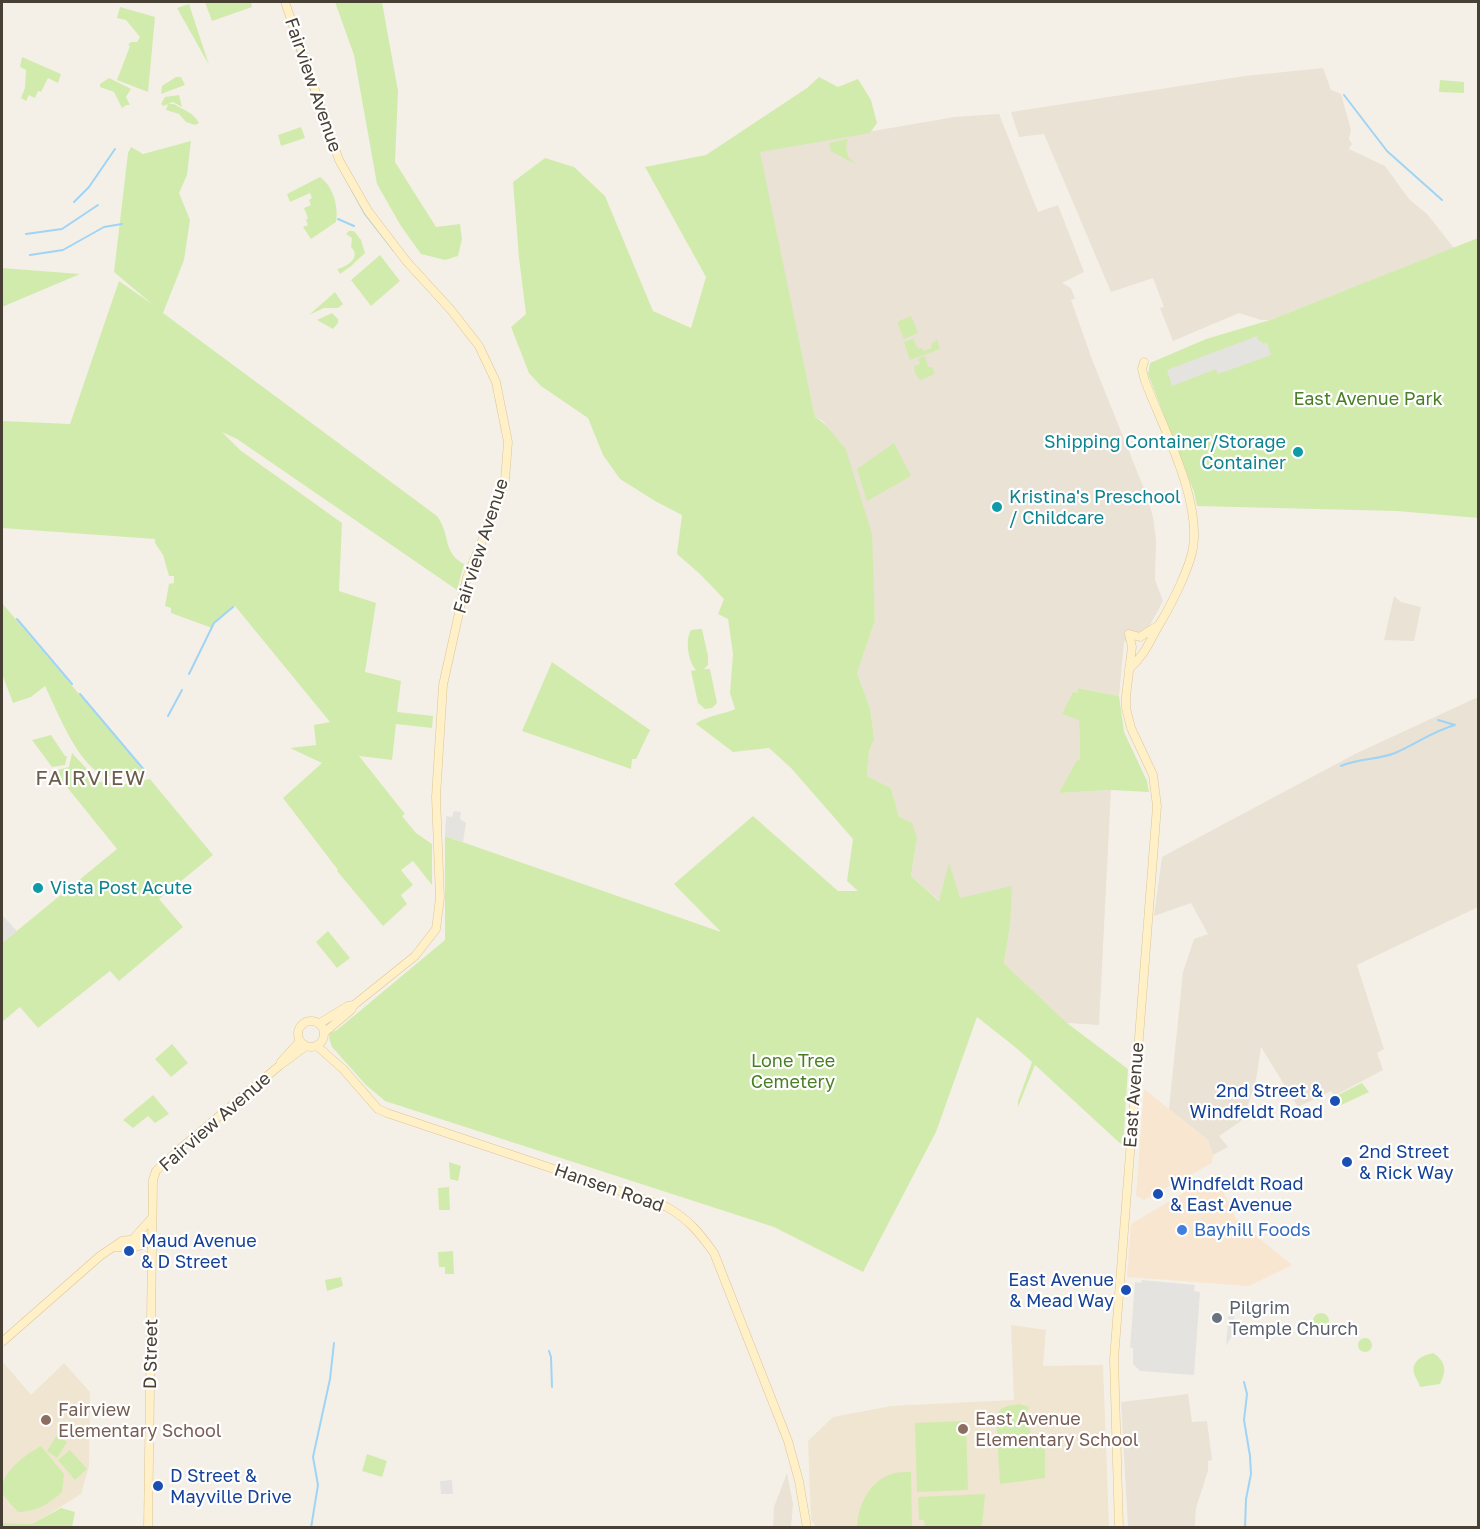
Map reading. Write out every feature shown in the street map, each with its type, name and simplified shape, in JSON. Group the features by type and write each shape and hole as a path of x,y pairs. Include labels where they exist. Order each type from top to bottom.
{"street":[{"name":"Fairview Avenue","path":"285,2 339,160 368,211 407,262 452,309 479,346 496,382 508,442 505,480 467,577 443,685 436,796 440,898 436,929 415,956 354,1005 325,1032"},
{"path":"1129,669 1141,659 1152,640 1173,600 1193,548 1193,522 1188,490 1145,381 1142,369 1144,362"},
{"name":"East Avenue","path":"1119,1527 1114,1359 1157,806 1153,775 1128,719 1126,696 1132,647 1129,634 1140,638 1159,625"},
{"name":"Fairview Avenue","path":"320,1023 348,1006 354,1005"},
{"path":"314,1020 320,1023 325,1032 320,1044 303,1043 298,1032 304,1022 314,1020"},
{"name":"Fairview Avenue","path":"153,1180 156,1171 279,1065 282,1058 303,1043"},
{"name":"Hansen Road","path":"320,1044 327,1057 332,1059 378,1108 387,1113 667,1207 685,1217 697,1229 714,1253 788,1441 799,1481 807,1527"},
{"name":"D Street","path":"148,1527 153,1180"},
{"path":"133,1238 153,1217"},
{"path":"2,1342 100,1257 122,1241 133,1238 152,1239"},
{"path":"116,1246 125,1248 144,1246 152,1239"}],"shaded area":[{"path":"1323,68 1331,90 1341,94 1351,130 1349,139 1352,144 1349,149 1385,166 1409,199 1427,214 1454,248 1270,320 1261,320 1239,313 1173,341 1160,308 1164,307 1153,278 1111,292 1044,134 1019,137 1011,112 1245,76"},
{"path":"999,114 1038,212 1058,205 1084,272 1062,283 1071,288 1075,299 1071,300 1093,362 1147,496 1156,540 1155,580 1163,601 1149,627 1124,642 1119,696 1078,688 1080,759 1059,793 1111,790 1099,1025 1067,1023 1004,963 1010,926 959,899 949,865 940,901 911,876 917,838 899,817 891,788 867,776 869,751 874,740 873,728 870,708 857,673 875,621 874,603 845,447 834,437 823,421 815,417 759,151 954,117"},
{"path":"1257,336 1258,340 1267,343 1271,355 1218,374 1216,369 1172,386 1167,370"},
{"path":"1394,596 1401,602 1421,607 1414,641 1384,640"},
{"path":"1478,697 1478,907 1357,965 1384,1049 1377,1053 1383,1070 1334,1096 1331,1091 1298,1107 1261,1047 1256,1080 1241,1121 1219,1136 1228,1147 1213,1155 1208,1140 1169,1109 1183,972 1194,939 1208,934 1191,903 1154,916 1162,857 1355,754"},
{"path":"454,811 461,812 460,819 466,823 463,842 445,836 446,816 452,817"},
{"path":"2,915 17,931 2,943"},
{"path":"1144,1089 1208,1140 1213,1155 1212,1163 1144,1200 1136,1196"},
{"path":"1215,1174 1236,1219 1292,1265 1249,1286 1127,1277 1131,1224"},
{"path":"1142,1280 1195,1285 1194,1291 1200,1292 1194,1375 1140,1371 1133,1364 1133,1348 1130,1348 1135,1282 1141,1283"},
{"path":"1230,1297 1235,1309 1233,1334 1226,1346"},
{"name":"East Avenue Elementary School","path":"1011,1325 1046,1330 1043,1366 1103,1365 1109,1527 816,1527 811,1520 808,1441 833,1417 891,1406 1014,1400"},
{"name":"Fairview Elementary School","path":"2,1361 31,1395 64,1363 90,1392 89,1466 81,1494 33,1524 2,1523"},
{"path":"1188,1394 1192,1422 1207,1421 1212,1460 1208,1461 1208,1471 1196,1508 1195,1526 1193,1528 1128,1527 1121,1402"},
{"path":"787,1473 793,1504 791,1527 773,1527 774,1507"},
{"path":"452,1480 453,1494 441,1494 440,1481"}],"green space":[{"path":"205,2 251,2 252,7 212,21"},
{"path":"335,2 382,2 398,91 395,162 436,227 460,224 462,239 458,256 445,260 421,254 401,226 377,184 354,55"},
{"path":"189,4 209,65 177,8"},
{"path":"120,7 155,17 148,92 117,80 130,46 128,45 131,42 137,42 140,37 126,20 117,18"},
{"path":"22,57 61,74 58,83 48,78 35,98 29,95 26,101 21,98 25,88 26,70 20,67"},
{"path":"176,77 181,77 185,85 161,94 162,86"},
{"name":"Lone Tree Cemetery","path":"819,77 838,87 858,79 871,100 877,123 870,133 760,152 815,417 824,423 845,447 872,534 875,621 857,673 870,708 873,728 874,740 869,751 867,776 891,788 899,817 912,823 917,838 911,876 939,901 949,863 960,898 1012,886 1010,926 1004,963 1067,1023 1128,1069 1123,1146 1035,1065 1018,1107 1032,1062 977,1017 936,1132 863,1272 774,1227 385,1101 366,1085 332,1047 329,1038 330,1033 337,1030 445,940 445,836 721,932 674,884 753,816 838,891 858,891 847,881 853,839 791,768 769,748 733,752 696,724 735,709 730,693 733,654 728,619 718,614 724,599 677,554 682,515 620,479 603,455 588,418 541,386 529,373 511,327 526,314 513,182 545,158 574,167 605,196 653,311 691,328 706,277 645,167 706,155 807,88"},
{"path":"109,78 131,89 126,97 130,105 122,108 114,92 100,87 100,84"},
{"path":"1440,80 1464,82 1464,93 1439,92"},
{"path":"179,95 182,107 173,102 163,106 161,104 165,97"},
{"path":"168,104 174,104 188,112 199,123 195,125 186,122 179,114 166,110"},
{"path":"301,127 305,138 281,146 278,135"},
{"path":"848,139 846,147 848,157 857,165 831,151 829,143"},
{"path":"191,141 187,175 179,193 190,220 184,260 163,313 437,516 449,549 464,564 457,590 237,439 222,432 240,450 342,523 339,591 376,603 365,672 401,681 397,712 433,716 432,728 396,724 392,760 359,756 405,814 402,816 416,833 432,844 432,885 413,861 401,870 413,885 401,895 407,904 383,926 337,871 283,798 322,763 290,748 316,745 314,725 330,722 235,606 214,623 212,628 171,613 171,608 165,606 169,584 174,583 174,576 169,576 163,555 155,539 2,528 2,421 70,424 119,281 152,304 114,272 128,153 131,147 143,154"},
{"path":"320,177 325,181 334,197 337,210 336,222 311,239 303,227 308,225 304,208 311,205 310,193 290,202 287,194"},
{"path":"354,231 361,240 365,253 340,274 337,269 352,261 355,255 351,247 352,238 346,234"},
{"name":"East Avenue Park","path":"1478,238 1478,518 1397,511 1197,506 1194,492 1148,374 1150,363 1206,339 1270,320"},
{"path":"380,255 400,281 371,306 351,280"},
{"path":"2,268 80,274 2,307"},
{"path":"335,292 343,304 338,308 324,308 309,315"},
{"path":"332,313 338,319 333,329 317,320"},
{"path":"911,316 918,333 904,339 897,322"},
{"path":"913,339 918,349 922,348 923,351 932,348 931,344 937,340 940,349 910,360 904,342"},
{"path":"925,356 928,367 932,367 935,374 920,380 915,373 914,366 920,364 918,359"},
{"path":"894,443 911,476 867,501 857,469"},
{"path":"2,603 146,775 115,777 95,770 69,736 45,686 31,697 13,703 2,674"},
{"path":"702,629 708,656 708,665 704,669 710,669 717,703 712,708 705,709 698,703 691,671 696,670 688,650 691,630"},
{"path":"552,662 650,730 636,759 632,759 631,769 522,731"},
{"path":"1078,688 1119,696 1124,732 1147,781 1149,792 1111,790 1059,793 1076,762 1080,759 1079,720 1062,714 1073,692 1078,693"},
{"path":"51,735 67,756 65,765 52,767 32,740"},
{"path":"72,753 99,782 127,784 150,779 213,855 159,899 183,927 119,981 110,971 38,1028 20,1007 2,1022 2,943 117,849 54,771 69,767"},
{"path":"328,931 350,958 337,968 316,942"},
{"path":"172,1044 188,1063 171,1077 155,1059"},
{"path":"1362,1083 1369,1092 1337,1107 1334,1097"},
{"path":"153,1095 169,1114 155,1123 148,1116 133,1128 123,1120"},
{"path":"449,1162 461,1166 458,1181 450,1179"},
{"path":"449,1187 450,1210 439,1210 438,1188"},
{"path":"453,1251 454,1274 445,1274 445,1267 439,1267 438,1252"},
{"path":"341,1277 343,1286 327,1291 325,1280"},
{"path":"1321,1313 1329,1321 1321,1329 1313,1321"},
{"path":"1362,1338 1368,1338 1372,1345 1368,1352 1362,1352 1358,1348 1358,1342"},
{"path":"1433,1353 1443,1363 1442,1379 1440,1384 1420,1387 1414,1373 1414,1365 1422,1357"},
{"path":"1020,1404 1029,1407 1026,1415 1031,1434 1045,1434 1045,1478 1000,1484 996,1417 1003,1408"},
{"path":"966,1421 968,1490 917,1492 915,1423"},
{"path":"57,1435 67,1442 57,1458 47,1451"},
{"path":"41,1446 64,1474 62,1492 42,1506 18,1512 3,1495 5,1478 16,1464"},
{"path":"70,1450 87,1469 75,1480 58,1460"},
{"path":"367,1454 387,1461 382,1477 362,1471"},
{"path":"899,1472 911,1472 912,1527 857,1527 862,1503 871,1488 884,1477"},
{"path":"985,1494 982,1526 925,1527 924,1520 919,1520 918,1497"},
{"path":"61,1508 75,1512 72,1527 2,1527 2,1523 32,1524"}],"waterway":[{"path":"297,50 332,152"},
{"path":"1344,95 1387,151 1442,200"},
{"path":"74,202 89,187 115,149"},
{"path":"340,168 365,214 394,251"},
{"path":"26,234 62,229 98,205"},
{"path":"338,219 354,226"},
{"path":"30,255 63,250 104,227 122,224"},
{"path":"189,674 214,623 233,607"},
{"path":"17,619 72,684"},
{"path":"168,716 182,690"},
{"path":"80,694 145,771"},
{"path":"1341,766 1395,753 1455,725 1438,720"},
{"path":"311,1528 318,1485 313,1457 330,1379 334,1343"},
{"path":"549,1351 552,1387"},
{"path":"1244,1382 1247,1394 1244,1420 1251,1474 1246,1499 1245,1528"}],"place":[{"name":"Shipping Container/Storage Container","path":"1298,452"},
{"name":"Kristina's Preschool / Childcare","path":"997,507"},
{"name":"Vista Post Acute","path":"38,888"},
{"name":"2nd Street & Windfeldt Road","path":"1335,1101"},
{"name":"2nd Street & Rick Way","path":"1347,1162"},
{"name":"Windfeldt Road & East Avenue","path":"1158,1194"},
{"name":"Bayhill Foods","path":"1182,1230"},
{"name":"Maud Avenue & D Street","path":"129,1251"},
{"name":"East Avenue & Mead Way","path":"1126,1290"},
{"name":"Pilgrim Temple Church","path":"1217,1318"},
{"name":"Fairview Elementary School","path":"46,1420"},
{"name":"East Avenue Elementary School","path":"963,1429"},
{"name":"D Street & Mayville Drive","path":"158,1486"}],"district":[{"name":"FAIRVIEW","path":"91,778"}]}
